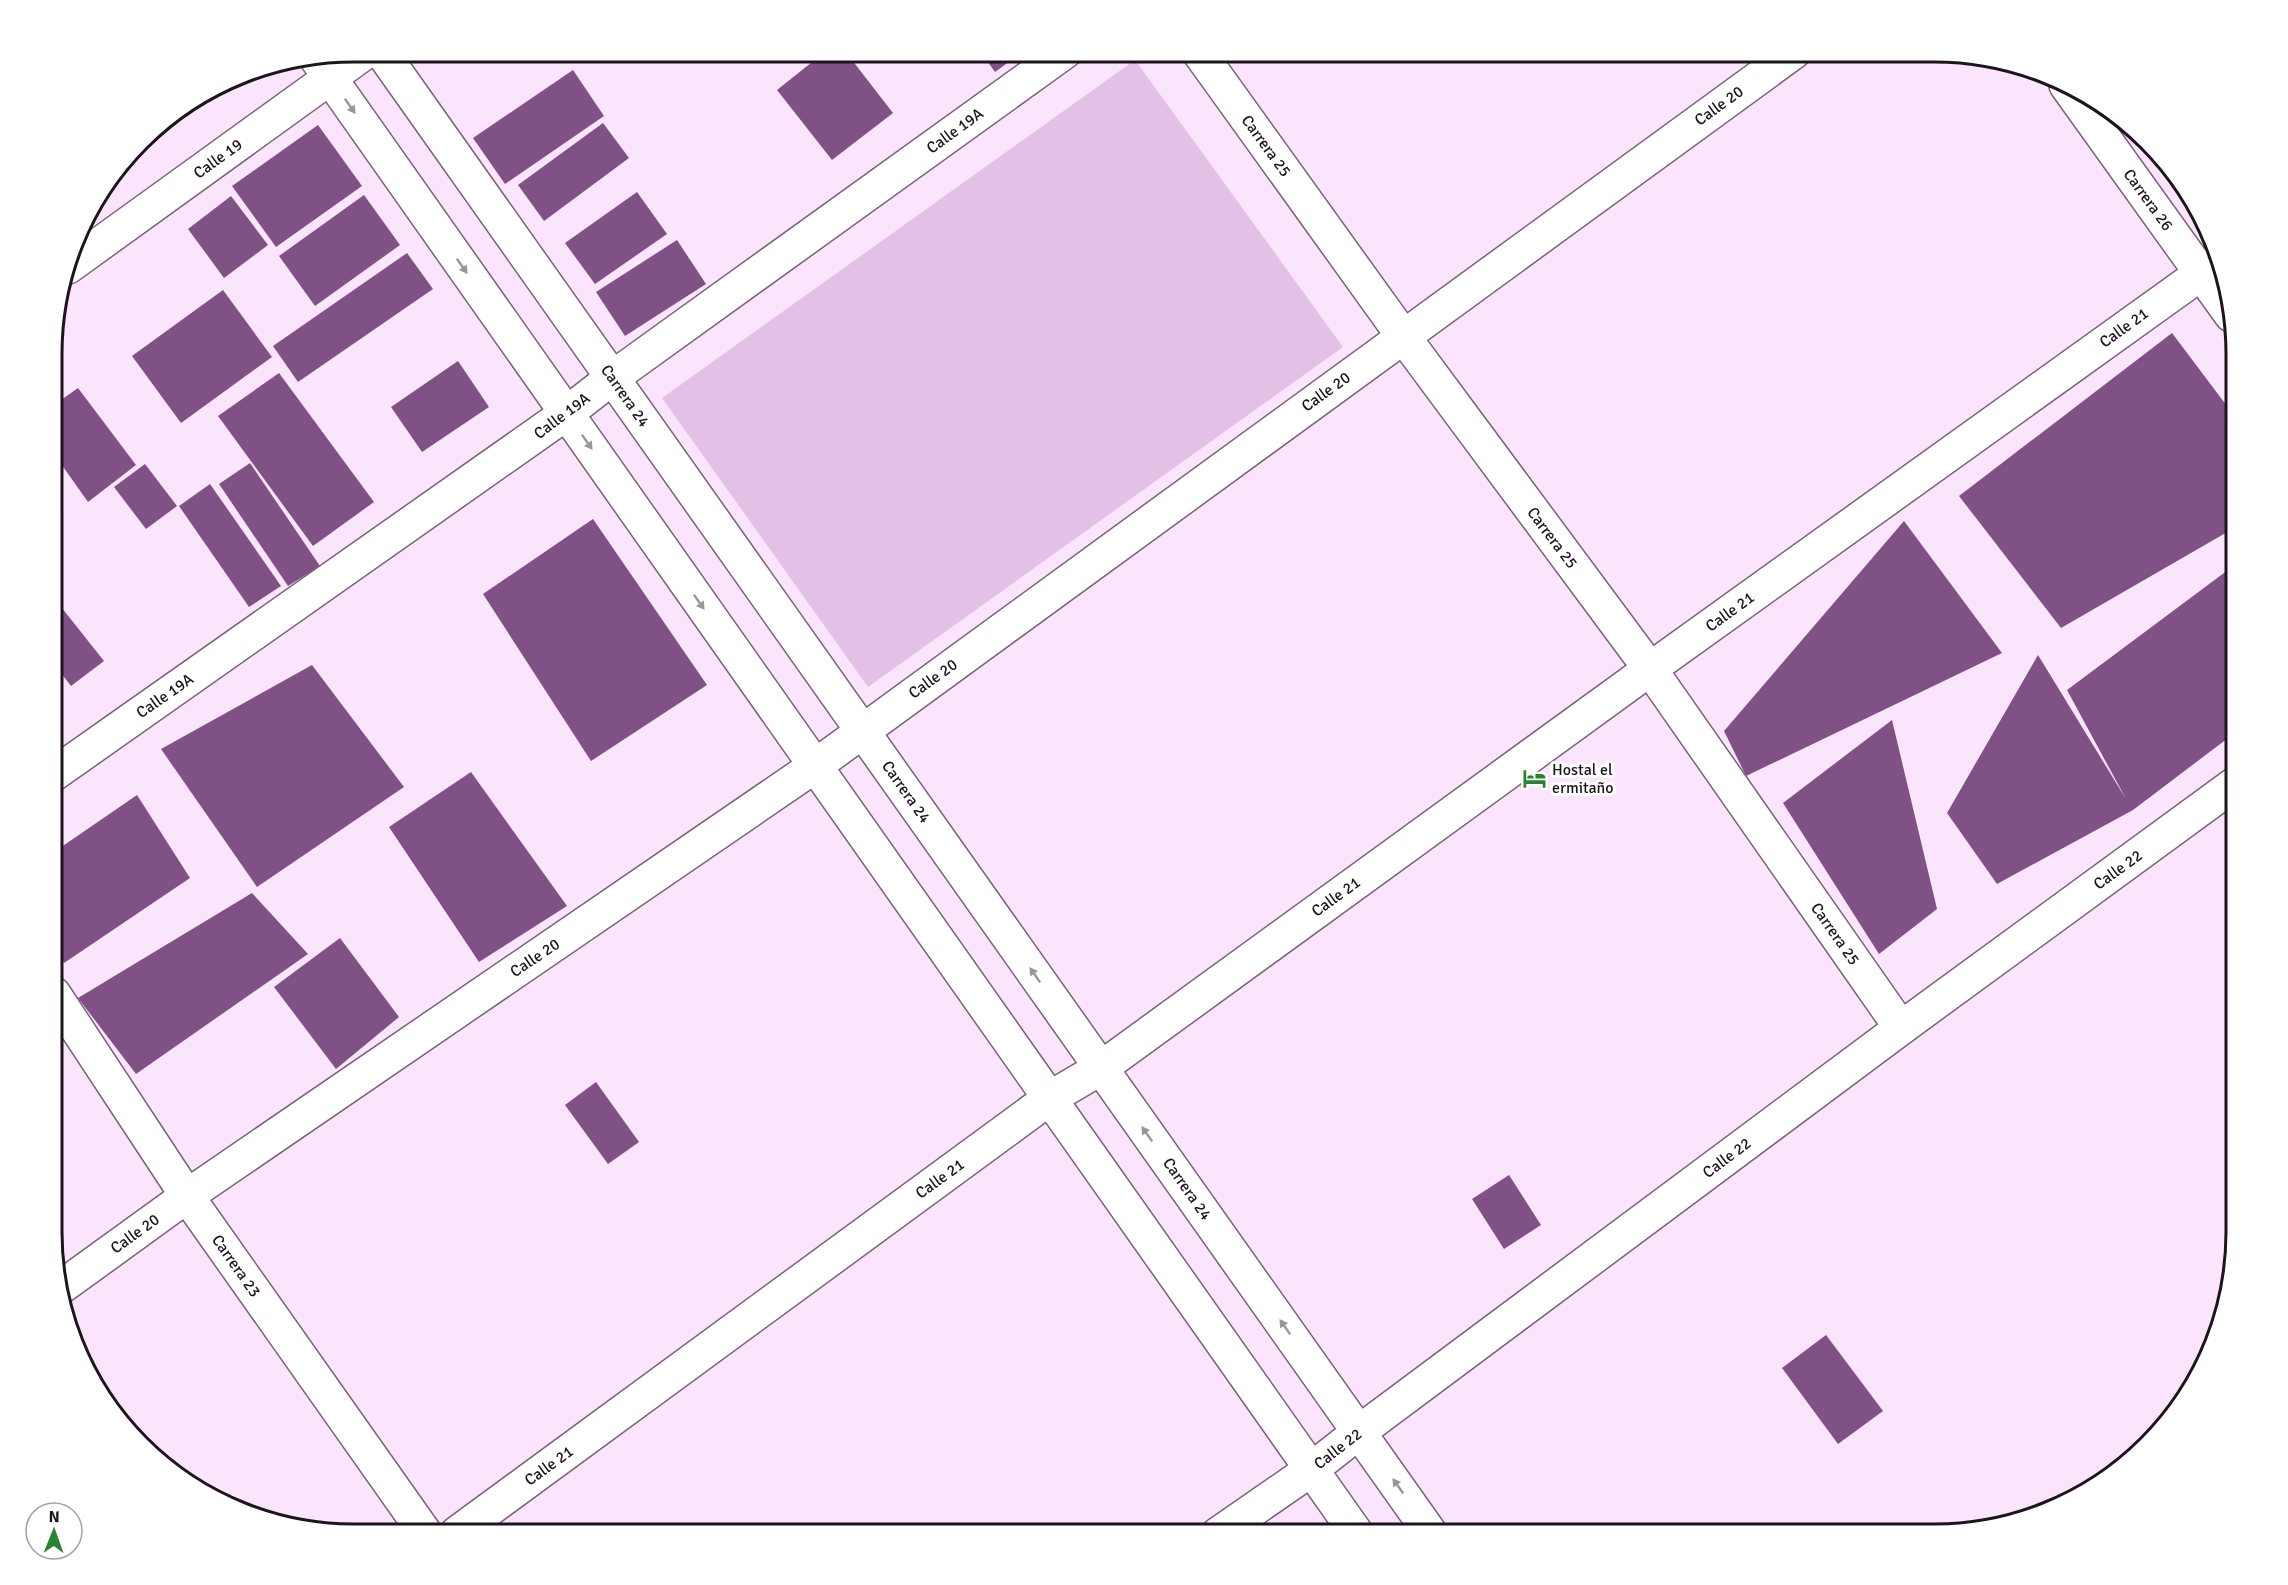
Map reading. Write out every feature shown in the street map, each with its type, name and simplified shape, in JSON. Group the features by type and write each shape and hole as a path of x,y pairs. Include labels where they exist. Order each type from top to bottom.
{"street":[{"name":"Calle 19","path":"77,260 323,68 339,62"},
{"name":"Carrera 24","path":"389,62 1424,1524"},
{"name":"Calle 19A","path":"62,768 567,413 612,378 1050,62"},
{"name":"Carrera 25","path":"1206,62 1403,336 1650,669 1901,1029"},
{"name":"Calle 20","path":"66,1283 187,1196 815,766 1780,62"},
{"path":"323,68 1350,1524"},
{"name":"Carrera 26","path":"2078,100 2209,267 2220,290"},
{"name":"Calle 21","path":"469,1524 1050,1098 1101,1068 2209,267"},
{"name":"Calle 22","path":"1232,1524 1312,1469 1901,1029 2226,790"},
{"name":"Carrera 23","path":"62,1006 187,1196 419,1524"}],"shaded area":[{"path":"1132,62 1136,62 1343,347 868,687 662,398"}],"building":[{"path":"812,62 854,62 893,113 832,160 777,90"},
{"path":"988,62 1009,62 995,72"},
{"path":"573,70 604,116 505,184 473,138"},
{"path":"603,123 629,158 544,221 518,185"},
{"path":"318,125 362,186 276,247 232,186"},
{"path":"637,192 667,234 595,284 565,243"},
{"path":"364,195 400,245 315,306 279,256"},
{"path":"231,196 268,245 224,278 188,229"},
{"path":"677,240 706,284 625,336 596,292"},
{"path":"407,253 433,289 298,382 273,346"},
{"path":"223,290 272,357 181,423 132,356"},
{"path":"2172,333 2226,405 2226,533 2061,628 1959,496"},
{"path":"458,361 489,407 422,452 391,407"},
{"path":"279,373 374,502 313,546 218,416"},
{"path":"78,388 136,465 88,502 62,465 62,399"},
{"path":"250,463 320,566 288,586 219,484"},
{"path":"145,464 177,506 146,529 114,487"},
{"path":"210,484 281,586 249,607 179,506"},
{"path":"593,519 707,685 591,761 483,594"},
{"path":"1904,521 2002,653 1746,776 1724,731"},
{"path":"2226,571 2226,740 2133,810 1997,884 1947,813 2038,655 2126,799 2067,690"},
{"path":"62,608 104,661 71,686 62,674"},
{"path":"312,665 404,787 257,887 161,749"},
{"path":"1892,720 1937,909 1879,954 1783,803"},
{"path":"471,772 567,906 479,962 389,827"},
{"path":"137,795 190,878 64,963 62,959 62,847"},
{"path":"252,893 308,954 136,1074 78,998"},
{"path":"340,938 399,1017 336,1069 274,987"},
{"path":"596,1082 639,1142 608,1164 565,1105"},
{"path":"1509,1175 1541,1225 1504,1249 1472,1199"},
{"path":"1826,1335 1883,1411 1838,1444 1782,1368"}],"place":[{"name":"Hostal el ermitaño","path":"1534,779"}]}
